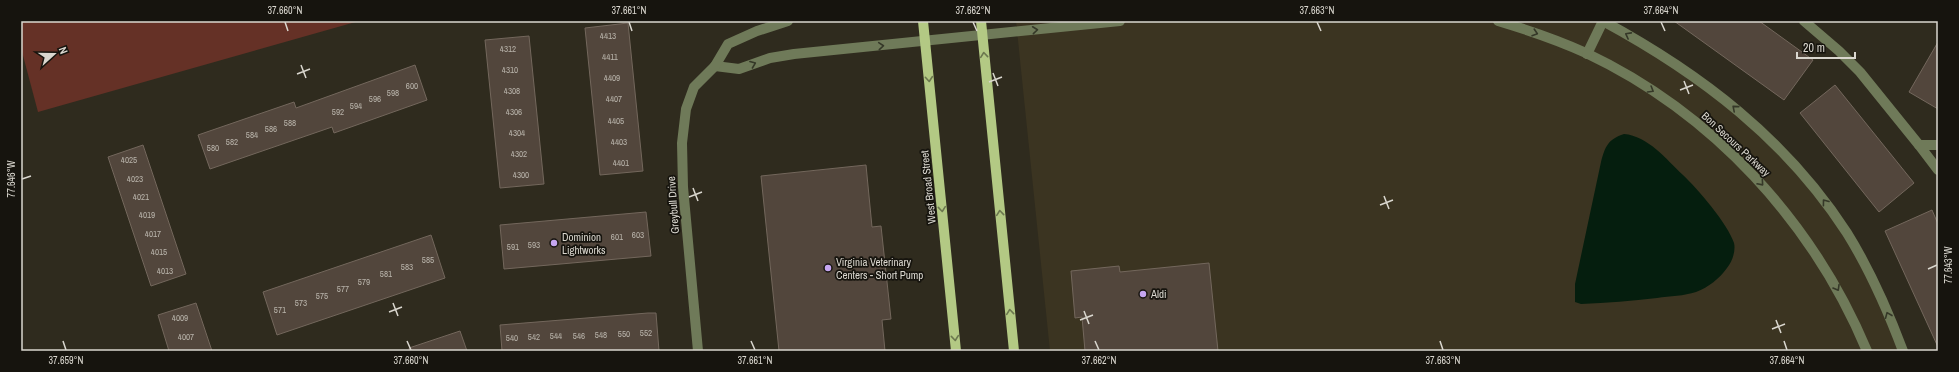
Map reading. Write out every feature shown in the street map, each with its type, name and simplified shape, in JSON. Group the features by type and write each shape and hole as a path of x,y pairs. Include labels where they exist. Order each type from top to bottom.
{"main road":[{"name":"West Broad Street","path":"923,21 956,351"},
{"path":"981,21 1014,351"}],"street":[{"name":"Greybull Drive","path":"698,351 683,187 682,142 686,109 694,87 715,66 728,44 757,30 788,21"},
{"path":"715,66 739,70 770,58 794,54 1120,21"},
{"name":"Bon Secours Parkway","path":"1498,21 1538,34 1587,54 1661,96 1716,138 1761,183 1805,237 1838,289 1867,351"},
{"path":"1587,54 1603,21 1642,42 1683,68 1724,98 1776,146 1802,173 1848,234 1884,304 1903,351"},
{"path":"1804,21 1839,51 1860,72 1920,145 1938,170"},
{"path":"1920,145 1938,145"}],"shaded area":[{"path":"21,21 359,21 38,112 21,48"},
{"path":"1016,21 1598,21 1645,45 1730,105 1805,178 1846,234 1904,351 1050,351"},
{"path":"1624,134 1641,139 1656,149 1696,188 1712,207 1731,235 1734,243 1732,260 1729,266 1717,279 1705,288 1696,292 1638,300 1581,304 1575,302 1575,284 1601,162 1608,144 1614,138"}],"building":[{"path":"1674,21 1759,21 1813,60 1784,100"},
{"path":"628,23 643,171 600,175 585,28"},
{"path":"529,36 544,184 500,188 485,40"},
{"path":"1938,42 1938,109 1909,92"},
{"path":"415,65 427,100 334,133 332,127 210,169 198,135 294,102 296,108"},
{"path":"1835,85 1914,183 1879,212 1800,113"},
{"path":"143,145 186,274 151,286 108,157"},
{"name":"Virginia Veterinary Centers - Short Pump","path":"866,165 872,227 881,226 891,319 882,320 885,351 779,351 761,176"},
{"path":"1932,210 1938,224 1938,347 1885,231"},
{"path":"646,212 651,256 504,269 500,225"},
{"path":"431,235 445,278 277,335 263,292"},
{"name":"Aldi","path":"1209,263 1218,351 1085,351 1082,317 1075,318 1071,271 1119,266 1120,272"},
{"path":"196,303 212,351 169,351 158,315"},
{"path":"656,313 659,351 502,351 500,325"},
{"path":"460,331 467,351 410,351 409,348"}],"place":[{"name":"Dominion Lightworks","path":"554,243"},
{"name":"Virginia Veterinary Centers - Short Pump","path":"828,268"},
{"name":"Aldi","path":"1143,294"}]}
